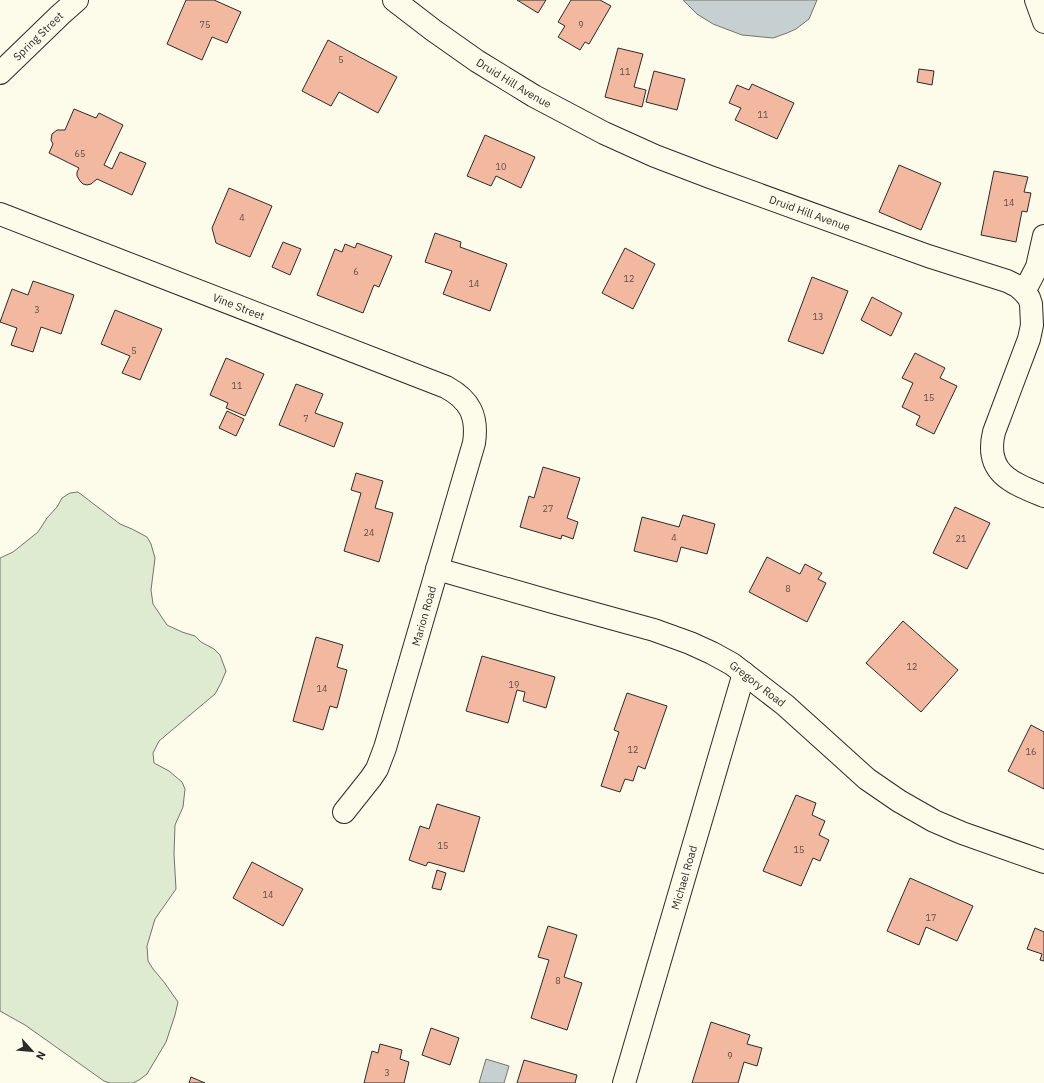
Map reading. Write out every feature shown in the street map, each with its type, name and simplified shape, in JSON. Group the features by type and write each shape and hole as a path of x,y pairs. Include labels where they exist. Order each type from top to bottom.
{"street":[{"name":"Spring Street","path":"0,73 77,0"},
{"name":"Druid Hill Avenue","path":"394,0 477,61 534,96 604,133 655,156 710,177 928,256 1007,281 1017,286 1024,292"},
{"path":"1036,0 1044,22"},
{"name":"Vine Street","path":"0,214 446,387 461,397 471,410"},
{"path":"1044,236 1036,266 1031,280 1024,292 1029,298 1031,304 1032,325 1029,339 994,432 992,446 992,452 996,465 1004,476 1044,496"},
{"name":"Marion Road","path":"344,812 371,778 382,759 474,443 475,426 471,410"},
{"name":"Gregory Road","path":"438,570 654,630 712,653 732,664 785,704 868,779 899,801 934,821 962,833 1044,862"},
{"name":"Michael Road","path":"624,1083 744,673"}],"green space":[{"path":"78,492 120,524 147,537 151,544 155,558 151,590 153,604 167,625 195,636 201,642 214,649 220,655 226,671 215,694 159,741 153,753 154,763 169,771 182,782 185,789 183,807 175,825 174,854 176,889 155,919 147,946 148,961 178,1002 166,1042 147,1074 133,1083 110,1083 104,1081 25,1025 0,1011 0,558 13,552 38,532 62,498 70,493"}],"shaded area":[{"path":"683,0 817,0 809,19 796,29 773,38 742,35 713,24 697,14"},
{"path":"486,1059 509,1066 504,1083 479,1083"}],"building":[{"path":"186,0 214,0 241,12 227,43 212,37 202,60 167,44"},
{"path":"517,0 546,0 538,13"},
{"path":"571,0 600,0 611,6 589,44 585,42 580,50 558,37 565,26 558,22"},
{"path":"328,40 397,77 378,113 339,92 331,106 302,91"},
{"path":"618,48 643,54 634,87 646,90 642,107 605,97"},
{"path":"919,69 934,71 932,85 917,82"},
{"path":"654,71 685,79 677,110 646,102"},
{"path":"752,84 794,103 777,139 735,120 741,108 729,103 737,85 749,90"},
{"path":"74,109 96,118 99,113 123,125 104,165 112,169 120,152 146,163 132,195 97,179 91,184 83,184 77,176 79,168 49,153 53,144 51,140 52,134 57,130 65,130"},
{"path":"485,135 535,157 521,188 496,176 491,186 467,176"},
{"path":"899,165 941,183 921,230 879,212"},
{"path":"994,171 1028,177 1024,192 1031,193 1027,212 1022,211 1016,242 981,235"},
{"path":"229,188 272,206 250,257 216,243 212,228"},
{"path":"435,233 461,242 460,247 507,264 490,311 443,294 452,271 425,262"},
{"path":"283,242 301,249 290,275 272,267"},
{"path":"357,243 392,256 379,287 374,285 363,313 317,295 335,249 342,252 345,244 355,248"},
{"path":"625,248 655,264 633,309 602,293"},
{"path":"812,277 848,291 823,354 788,341"},
{"path":"33,281 74,295 61,334 41,327 33,352 11,345 17,328 0,322 12,289 28,295"},
{"path":"872,297 902,313 891,336 861,320"},
{"path":"115,310 162,329 140,380 122,373 130,356 101,344"},
{"path":"915,353 945,368 940,378 957,386 934,434 916,425 920,416 902,407 913,383 902,378"},
{"path":"226,358 264,374 245,416 226,408 228,403 210,395"},
{"path":"296,384 323,394 315,413 343,423 334,447 279,425"},
{"path":"227,411 244,419 236,436 219,428"},
{"path":"543,467 580,478 567,518 578,522 573,539 562,535 561,539 520,527 529,496 534,498"},
{"path":"356,473 383,481 375,508 393,513 379,562 344,551 361,493 351,490"},
{"path":"955,507 990,523 967,569 933,553"},
{"path":"683,515 715,524 707,554 681,547 677,562 634,551 642,517 679,527"},
{"path":"767,557 800,574 805,564 822,573 818,579 826,583 807,622 749,592"},
{"path":"903,621 958,670 921,712 866,663"},
{"path":"316,637 343,645 337,667 347,670 337,708 330,706 323,730 293,721"},
{"path":"482,656 555,677 546,708 523,701 525,692 517,690 508,723 466,711"},
{"path":"627,693 667,706 645,769 638,766 633,781 625,779 620,792 601,786 619,732 614,730"},
{"path":"1031,725 1044,732 1044,789 1008,771"},
{"path":"796,795 816,803 812,815 825,821 819,835 829,840 820,861 813,858 801,886 763,871"},
{"path":"437,804 480,817 464,872 428,862 426,866 409,860 420,826 429,829"},
{"path":"252,862 303,889 283,926 233,898"},
{"path":"437,870 446,873 441,890 432,888"},
{"path":"910,878 973,906 957,941 926,927 919,945 887,931"},
{"path":"548,926 577,935 564,977 582,983 567,1030 531,1018 549,960 538,957"},
{"path":"1035,928 1044,932 1044,961 1040,960 1042,954 1027,949"},
{"path":"711,1022 750,1035 747,1044 762,1048 757,1066 744,1062 738,1083 692,1083"},
{"path":"431,1028 459,1038 450,1065 422,1055"},
{"path":"380,1044 402,1050 400,1059 409,1062 404,1083 364,1083 372,1051 378,1053"},
{"path":"524,1060 577,1075 575,1083 517,1083"},
{"path":"191,1077 205,1083 189,1083"}]}
